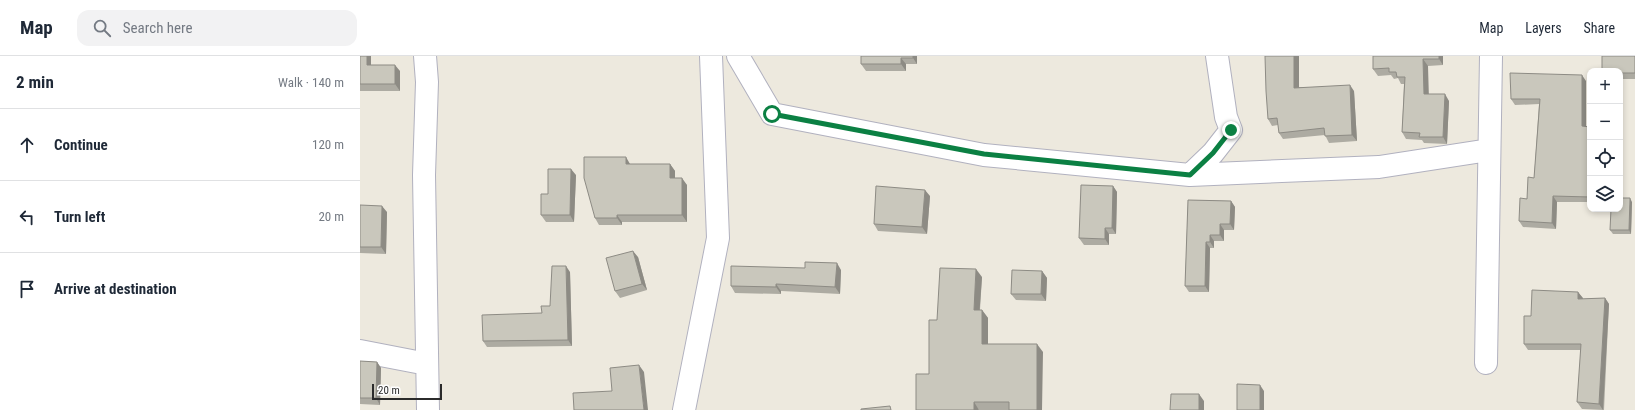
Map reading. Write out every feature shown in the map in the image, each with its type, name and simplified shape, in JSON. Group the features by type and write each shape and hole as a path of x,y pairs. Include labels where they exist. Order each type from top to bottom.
{"street":[{"path":"425,56 427,82 424,175 428,410"},
{"path":"684,410 718,238 711,56"},
{"path":"738,56 772,114 984,154 1190,175 1379,167 1489,150"},
{"path":"1190,175 1213,153 1231,130 1226,117 1217,56"},
{"path":"1486,363 1491,56"},
{"path":"360,351 427,364"}],"building":[{"path":"360,56 367,56 367,65 395,65 395,84 360,84"},
{"path":"861,56 913,56 913,58 901,58 901,64 861,64"},
{"path":"1265,56 1294,56 1294,88 1350,85 1352,135 1325,136 1324,128 1279,133 1277,118 1268,119"},
{"path":"1373,56 1439,56 1439,59 1423,59 1424,94 1445,94 1443,137 1419,137 1420,133 1402,132 1405,77 1397,77 1396,72 1389,72 1389,68 1373,69"},
{"path":"1602,56 1635,56 1635,73 1623,73 1623,68 1602,68"},
{"path":"1510,73 1582,75 1582,126 1587,127 1587,197 1553,196 1552,223 1519,221 1520,198 1527,199 1528,177 1534,178 1540,99 1511,99"},
{"path":"584,157 626,157 626,164 670,164 670,178 682,178 682,215 617,215 617,218 595,218 584,178"},
{"path":"548,169 571,169 570,215 541,215 541,194 548,194"},
{"path":"1081,185 1113,186 1112,228 1105,228 1105,239 1079,238"},
{"path":"876,186 925,190 922,227 874,224"},
{"path":"1623,198 1630,198 1629,230 1610,230 1611,212 1623,212"},
{"path":"1188,200 1231,201 1230,224 1220,224 1220,235 1210,235 1210,242 1206,242 1205,286 1185,286"},
{"path":"360,205 382,206 381,247 360,247"},
{"path":"633,251 642,284 615,291 606,258"},
{"path":"805,262 837,263 835,287 776,284 776,287 731,286 731,266 805,268"},
{"path":"552,266 566,266 568,340 483,341 482,315 542,313 541,306 550,306"},
{"path":"940,268 976,269 974,310 982,310 982,344 1037,344 1037,410 1009,410 1009,402 974,402 974,410 916,410 916,374 929,374 929,320 937,320"},
{"path":"1012,270 1042,271 1041,294 1011,294"},
{"path":"1532,290 1578,292 1578,299 1605,298 1599,404 1577,402 1581,344 1524,344 1524,316 1531,316"},
{"path":"360,361 377,362 376,398 360,398"},
{"path":"639,365 644,410 574,410 573,393 612,391 610,368"},
{"path":"1237,384 1260,385 1260,410 1237,410"},
{"path":"1171,394 1199,394 1199,410 1170,410"},
{"path":"890,406 891,410 861,410 861,409"}],"route":[{"path":"772,114 984,154 1190,175 1213,153 1231,130"}]}
